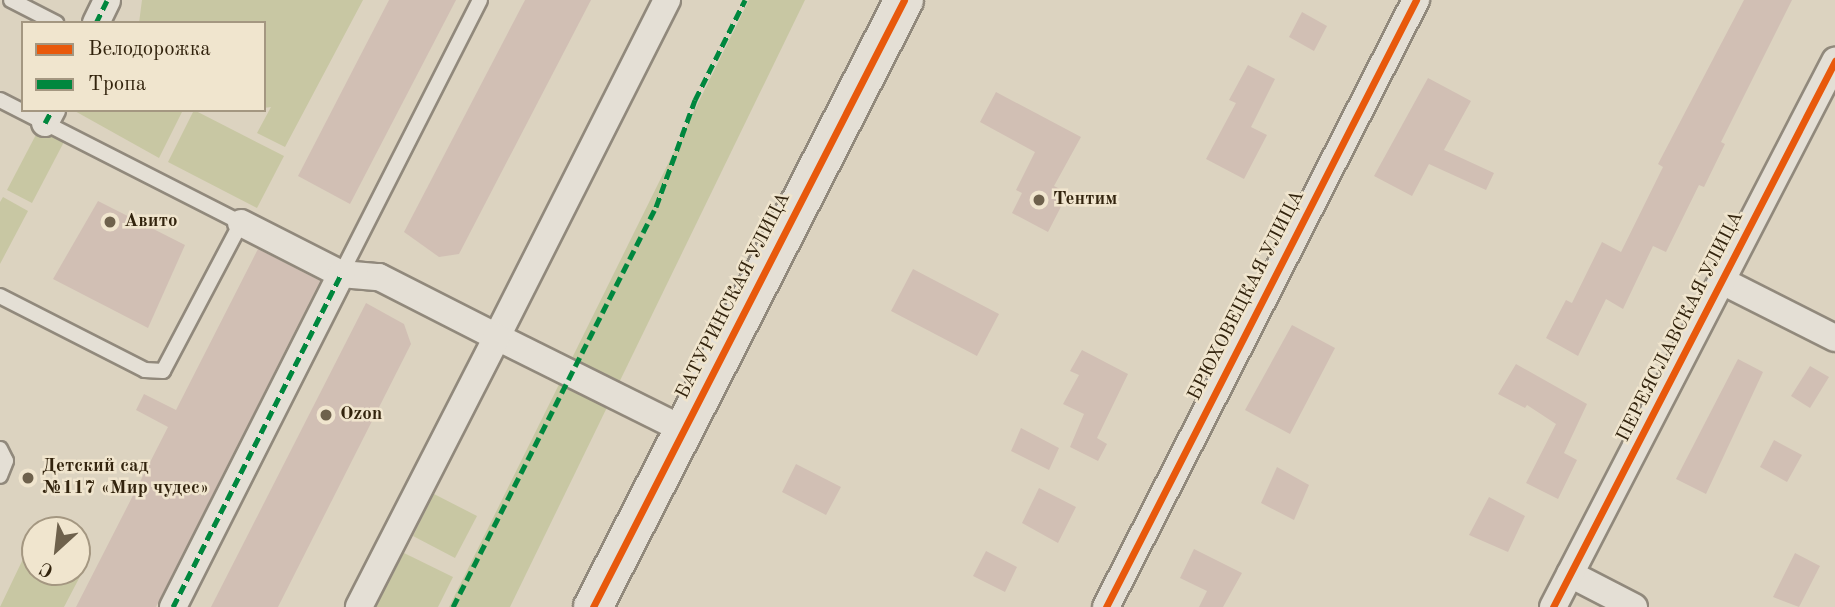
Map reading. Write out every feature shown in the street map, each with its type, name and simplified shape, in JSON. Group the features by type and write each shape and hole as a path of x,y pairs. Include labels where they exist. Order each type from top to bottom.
{"street":[{"path":"97,21 107,0"},
{"path":"359,607 667,0"},
{"name":"БАТУРИНСКАЯ УЛИЦА","path":"593,607 904,0"},
{"name":"БРЮХОВЕЦКАЯ УЛИЦА","path":"1106,607 1416,0"},
{"name":"ПЕРЕЯСЛАВСКАЯ УЛИЦА","path":"1553,607 1724,282 1835,61"},
{"path":"241,223 341,274 379,276 682,429"},
{"path":"173,607 341,274"},
{"path":"1724,282 1835,338"},
{"path":"1570,574 1634,607"}],"lane":[{"path":"11,0 52,21"},
{"path":"341,274 480,0"},
{"path":"0,100 21,107"},
{"path":"0,296 145,370 163,371 241,223 49,117"},
{"path":"0,449 6,461 0,476"}],"green space":[{"path":"142,0 363,0 285,147 257,133 271,107 266,108 266,21 139,21"},
{"path":"749,0 805,0 510,607 449,607"},
{"path":"77,112 182,112 159,158"},
{"path":"193,112 198,112 284,156 257,208 168,162"},
{"path":"40,127 65,140 32,203 7,190"},
{"path":"3,197 28,211 0,264 0,202"},
{"path":"434,494 477,516 455,558 413,536"},
{"path":"404,553 453,577 438,607 376,607"},
{"path":"21,563 21,586 75,586 64,607 0,607"}],"building":[{"path":"389,0 456,0 350,204 298,176"},
{"path":"525,0 591,0 459,254 439,257 404,232"},
{"path":"1744,0 1792,0 1721,142 1725,144 1704,187 1699,185 1666,252 1653,246 1623,309 1606,299 1578,356 1546,338 1566,300 1572,303 1602,242 1621,252 1663,167 1658,164"},
{"path":"1302,12 1327,26 1314,51 1289,37"},
{"path":"1248,65 1275,79 1251,127 1267,135 1244,179 1206,159 1236,103 1229,100"},
{"path":"1428,78 1471,101 1444,150 1494,173 1486,190 1429,164 1412,196 1374,176"},
{"path":"996,92 1081,137 1054,186 1068,193 1048,232 1012,213 1022,193 1016,190 1035,152 980,122"},
{"path":"98,201 185,245 148,328 53,279"},
{"path":"258,249 320,281 156,607 76,607 87,586 91,586 91,578 168,427 136,410 144,394 176,410"},
{"path":"913,269 999,314 977,356 891,311"},
{"path":"366,303 404,324 411,344 278,607 211,607"},
{"path":"1292,325 1335,348 1290,434 1245,410"},
{"path":"1082,350 1128,374 1097,438 1107,444 1098,461 1070,447 1084,414 1063,404 1079,375 1070,371"},
{"path":"1738,359 1763,372 1706,494 1676,479"},
{"path":"1516,364 1587,404 1564,453 1577,460 1558,499 1526,483 1556,424 1527,405 1525,408 1498,394"},
{"path":"1810,366 1829,377 1810,408 1791,396"},
{"path":"1021,428 1059,448 1049,470 1011,451"},
{"path":"1774,440 1802,455 1787,482 1760,467"},
{"path":"796,464 841,487 826,515 782,492"},
{"path":"1277,467 1309,485 1294,520 1261,503"},
{"path":"1039,488 1076,507 1058,543 1022,523"},
{"path":"1489,497 1525,516 1508,552 1469,535"},
{"path":"1194,549 1242,573 1223,607 1199,607 1207,591 1180,578"},
{"path":"986,551 1017,567 1005,592 973,576"},
{"path":"1795,553 1820,566 1799,607 1773,597"}],"marked path":[{"path":"97,21 107,0"},
{"path":"453,607 656,207 695,100 745,0"},
{"path":"45,123 51,112"},
{"path":"173,607 341,274"}],"cycle path":[{"path":"593,607 904,0"},
{"path":"1106,607 1416,0"},
{"path":"1553,607 1835,61"}],"place":[{"name":"Тентим","path":"1039,200"},
{"name":"Авито","path":"110,222"},
{"name":"Ozon","path":"326,415"},
{"name":"Детский сад №117 «Мир чудес»","path":"28,478"}]}
